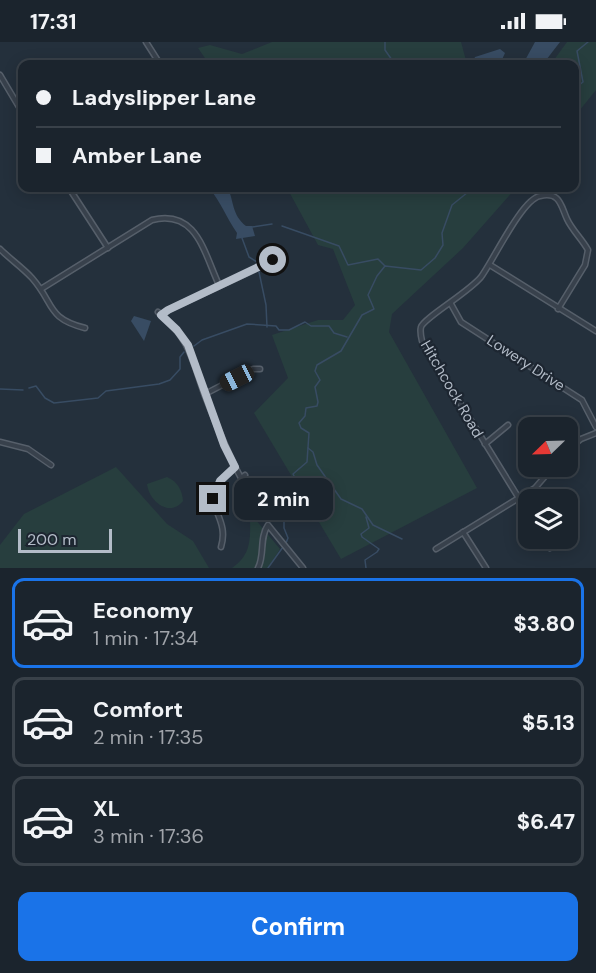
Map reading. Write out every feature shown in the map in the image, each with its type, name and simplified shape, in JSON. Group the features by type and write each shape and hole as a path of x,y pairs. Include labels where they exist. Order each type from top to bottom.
{"street":[{"path":"146,42 157,60"},
{"path":"0,75 18,105"},
{"path":"72,192 108,248"},
{"name":"Hitchcock Road","path":"518,496 422,341 420,328 427,319 474,286 490,265 527,204 539,196 554,197 564,206 567,220 588,250 585,265 558,309"},
{"path":"41,289 152,220 176,218 193,230 219,285"},
{"path":"0,249 41,289 53,313 67,323 85,328"},
{"path":"244,475 241,478 235,467 188,345 177,330 159,314 279,258"},
{"path":"490,265 596,331"},
{"name":"Lowery Drive","path":"451,304 461,322 582,400 596,427"},
{"path":"205,394 253,369 261,369"},
{"path":"484,444 508,425"},
{"path":"578,441 596,433"},
{"path":"0,442 28,449 51,465"},
{"path":"220,547 223,533 213,499 220,481 235,467"},
{"path":"532,489 546,477"},
{"path":"436,549 518,499"},
{"path":"258,568 262,559 264,530 267,525 303,568"},
{"path":"463,532 486,568"}],"green space":[{"path":"272,42 461,42 466,60 206,60 198,48 210,45 242,54"},
{"path":"567,42 596,42 596,90 579,111 579,60 554,60"},
{"path":"289,192 512,192 463,248 392,314 389,332 477,488 341,559 254,413 288,378 272,335 318,320 343,320 355,305 333,249 318,245"},
{"path":"116,467 167,524 193,541 209,568 0,568 0,545 24,514"},
{"path":"167,477 177,484 183,501 172,508 160,505 152,496 147,484"},
{"path":"250,513 280,549 268,568 232,568 239,563 247,551 250,537"}],"water":[{"path":"535,42 560,42 546,60 525,60"},
{"path":"500,49 505,53 502,60 474,60 475,57"},
{"path":"212,192 229,192 238,217 246,226 252,226 255,236 236,239 237,233"},
{"path":"134,316 151,321 144,341 131,321"}],"waterway":[{"path":"385,42 385,50 392,60"},
{"path":"579,60 577,51 588,42"},
{"path":"579,61 583,82 579,85"},
{"path":"286,543 288,538 284,528 284,518 297,509 301,489 293,474 307,462 309,433 301,428 299,423 305,416 306,408 317,406 315,387 320,380 315,371 317,365 341,351 362,315 374,309 368,295 377,276 385,266 421,270 435,258 443,245 442,233 452,205 468,192"},
{"path":"252,227 272,224"},
{"path":"282,226 339,246 348,265 378,259 385,266"},
{"path":"242,238 249,257 257,262"},
{"path":"259,272 266,305 267,327"},
{"path":"194,346 202,340 247,324 276,326 279,330 289,330 305,322 311,326 329,326 334,333 347,337"},
{"path":"29,388 36,386 45,398 54,403 98,398 106,391 159,384 170,380 180,369 180,357 184,352"},
{"path":"0,389 23,390"},
{"path":"308,448 313,452 317,465 341,499 362,509 373,525 402,539"},
{"path":"366,517 369,528 361,534 362,537 379,549 365,560 366,568"},
{"path":"268,568 283,547"}],"route":[{"path":"213,499 215,488 222,477 235,467 224,445 188,345 177,330 161,315 273,260"}]}
